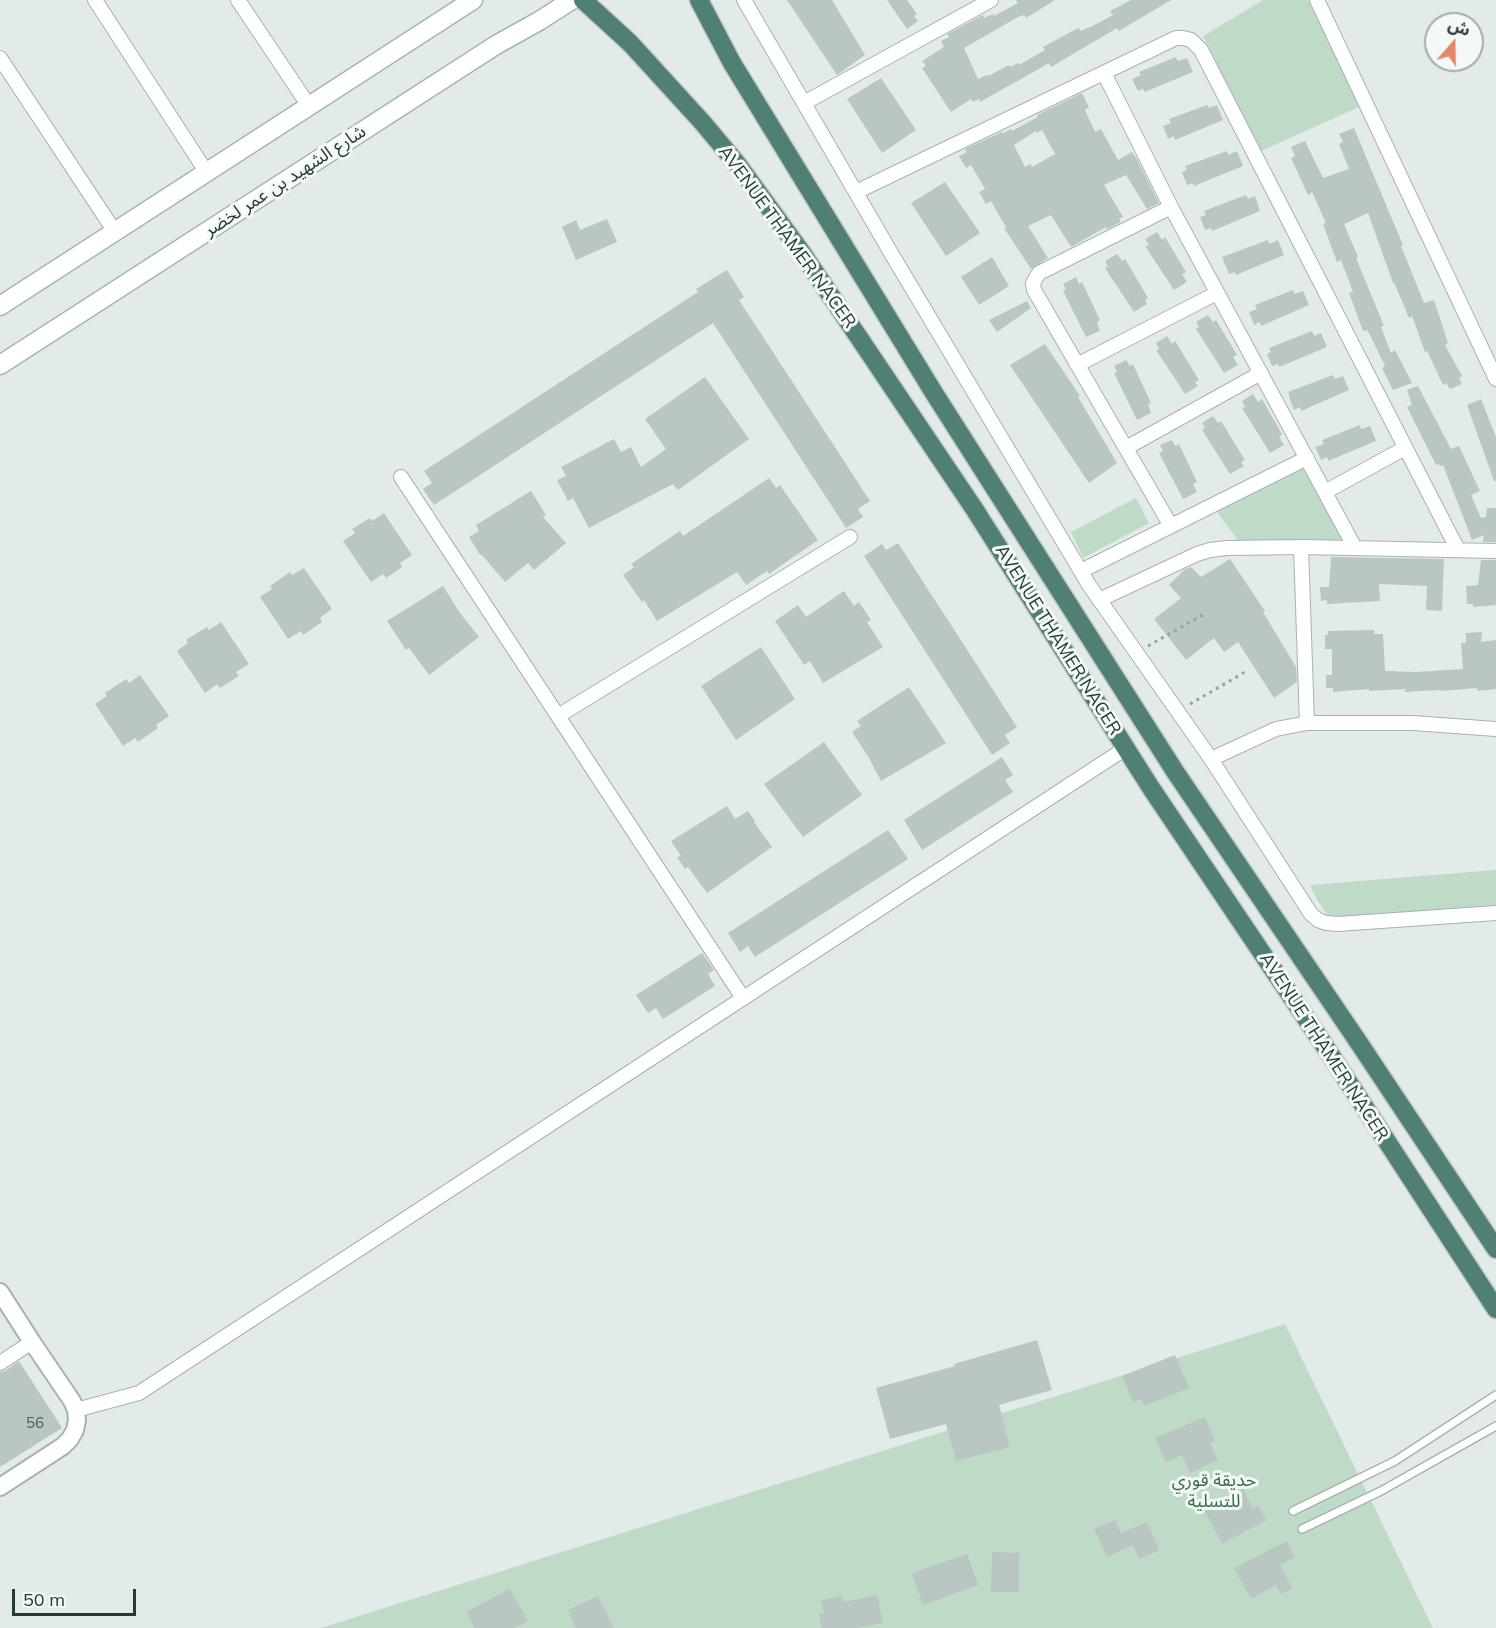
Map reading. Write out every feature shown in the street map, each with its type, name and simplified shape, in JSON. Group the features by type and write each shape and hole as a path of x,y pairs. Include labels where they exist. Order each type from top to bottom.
{"highway":[{"name":"AVENUE THAMER NACER","path":"583,0 630,43 667,82 731,157 770,208 975,510 1151,788 1332,1057 1496,1309"},
{"name":"AVENUE THAMER NACER","path":"699,0 732,63 934,393 1163,754 1359,1042 1496,1250"}],"main road":[{"path":"0,306 473,0"},
{"name":"شارع الشهيد بن عمر لخضر","path":"0,365 486,51 572,0"}],"street":[{"path":"95,0 207,173"},
{"path":"238,0 309,106"},
{"path":"744,0 1081,571 1211,759 1311,914 1326,923 1338,924 1496,913"},
{"path":"804,103 991,0"},
{"path":"1317,0 1496,379"},
{"path":"856,192 1176,38 1191,40 1201,50 1458,550"},
{"path":"0,58 115,232"},
{"path":"1104,73 1171,207 1355,548"},
{"path":"1171,207 1039,273 1033,282 1034,290 1171,525"},
{"path":"1077,365 1217,292"},
{"path":"1126,448 1261,373"},
{"path":"1325,492 1405,448"},
{"path":"1081,571 1307,458"},
{"path":"401,477 743,998"},
{"path":"558,716 850,537"},
{"path":"1100,600 1210,550 1301,547 1496,550"},
{"path":"1301,547 1307,723"},
{"path":"1211,759 1276,729 1307,723 1413,723 1496,729"},
{"path":"76,1410 140,1393 1126,747"},
{"path":"0,1292 72,1401 77,1420 75,1430 63,1446 0,1487"},
{"path":"0,1363 32,1342"}],"lane":[{"path":"1293,1511 1395,1461 1496,1395"},
{"path":"1302,1529 1381,1491 1496,1425"}],"path":[{"path":"1136,652 1206,613"},
{"path":"1177,710 1245,672"}],"green space":[{"path":"1263,0 1308,0 1361,106 1261,151 1203,36"},
{"path":"1304,463 1345,539 1242,546 1212,505"},
{"path":"1136,498 1149,523 1083,558 1071,532"},
{"path":"1496,870 1496,906 1329,918 1310,885"},
{"name":"حديقة قوري للتسلية","path":"1285,1324 1433,1628 321,1628"}],"building":[{"path":"787,0 832,0 865,55 837,75"},
{"path":"887,0 907,0 917,14 914,16 918,21 907,29"},
{"path":"1016,0 1055,0 1026,18 1024,15 1018,17 964,48 978,79 1009,65 1010,67 1018,63 1019,65 1045,50 1043,47 1078,28 1081,31 1113,15 1110,11 1131,0 1171,0 1119,31 1117,28 1051,67 1049,63 980,102 979,99 973,102 971,99 951,112 922,68 926,66 922,61 944,47 941,41 949,37 947,34 983,15 984,18 993,14 994,16 1018,3"},
{"path":"1176,57 1178,61 1187,58 1193,72 1145,92 1143,89 1138,91 1132,79 1141,75 1139,72"},
{"path":"881,78 916,130 882,153 847,99"},
{"path":"1082,93 1089,107 1085,110 1095,132 1101,129 1118,160 1132,152 1159,203 1147,209 1126,175 1104,185 1123,217 1119,219 1121,222 1107,229 1106,227 1071,247 1051,215 1028,226 1048,258 1031,269 1004,228 1006,227 991,201 986,204 979,192 985,189 971,165 966,168 959,156 967,152 965,149 1002,132 1011,129 1012,131 1038,117 1037,115","holes":["1042,130 1055,154 1032,167 1030,164 1025,167 1014,145 1036,131 1037,133"]},
{"path":"1207,105 1209,108 1217,105 1223,120 1175,140 1174,136 1168,139 1163,126 1171,123 1169,119"},
{"path":"1354,128 1403,245 1401,246 1424,303 1434,300 1448,343 1445,345 1462,376 1459,378 1462,384 1450,389 1446,383 1443,385 1427,351 1425,352 1412,316 1409,318 1393,283 1368,213 1344,224 1384,326 1381,327 1391,353 1395,350 1412,383 1393,390 1382,368 1385,366 1371,337 1367,330 1363,331 1349,293 1353,292 1341,260 1337,262 1323,224 1326,223 1312,192 1308,195 1291,158 1295,156 1291,147 1305,141 1323,178 1349,169 1339,144 1343,142 1339,134"},
{"path":"1227,151 1228,155 1237,151 1243,166 1194,186 1193,183 1187,185 1182,172 1187,170 1185,166"},
{"path":"945,182 980,233 946,256 911,203"},
{"path":"1246,195 1248,199 1255,196 1260,211 1212,231 1211,228 1205,230 1200,217 1206,215 1204,211"},
{"path":"607,219 617,242 576,260 562,227 576,220 580,230"},
{"path":"1157,232 1162,240 1165,237 1186,272 1182,274 1187,282 1174,290 1145,246 1149,245 1145,239"},
{"path":"1268,240 1269,244 1278,240 1284,255 1236,275 1235,272 1229,274 1222,257"},
{"path":"1117,254 1122,261 1125,259 1148,298 1145,300 1147,304 1134,312 1105,268 1108,266 1105,261"},
{"path":"992,257 1009,286 979,305 961,277"},
{"path":"727,270 744,297 739,300 870,501 858,509 863,517 846,528 713,323 434,505 423,489 432,483 424,471 698,292 696,289"},
{"path":"1076,277 1079,284 1082,282 1100,320 1097,322 1100,331 1086,337 1063,291 1066,289 1063,284"},
{"path":"1293,290 1295,294 1303,291 1309,305 1261,326 1260,322 1254,325 1249,312 1257,309 1255,305"},
{"path":"1027,301 1031,308 997,332 989,320"},
{"path":"1208,315 1213,322 1216,320 1237,355 1233,357 1238,365 1224,373 1196,329 1199,327 1196,322"},
{"path":"1312,331 1314,336 1321,333 1327,347 1279,367 1278,364 1272,366 1267,354 1271,352 1269,348"},
{"path":"1167,336 1172,344 1175,341 1199,380 1195,382 1198,386 1185,394 1156,350 1159,349 1156,343"},
{"path":"1045,344 1080,396 1078,397 1117,463 1089,483 1010,365"},
{"path":"1126,360 1130,366 1133,364 1151,403 1148,404 1151,413 1137,420 1114,373 1117,372 1114,366"},
{"path":"1333,375 1335,379 1343,376 1349,390 1301,411 1300,407 1294,410 1288,392"},
{"path":"705,377 749,439 678,490 673,484 589,528 573,498 568,501 557,480 566,476 561,467 614,439 621,452 631,447 641,467 666,449 645,419"},
{"path":"1418,386 1451,449 1459,446 1480,491 1471,495 1481,518 1486,517 1487,508 1496,508 1496,542 1483,542 1484,535 1472,540 1443,465 1436,465 1407,407 1412,405 1407,390"},
{"path":"1253,394 1258,402 1262,399 1282,434 1279,437 1284,445 1270,453 1242,408 1245,407 1242,401"},
{"path":"1481,399 1496,437 1496,481 1494,481 1467,405"},
{"path":"1213,416 1218,423 1221,421 1245,460 1241,462 1244,466 1230,474 1202,430 1205,428 1202,423"},
{"path":"1360,425 1361,429 1370,426 1376,441 1328,461 1327,457 1321,460 1315,447 1324,444 1322,440"},
{"path":"1172,440 1175,446 1179,444 1197,482 1193,484 1197,492 1183,499 1159,453 1163,451 1160,445"},
{"path":"769,478 776,488 780,485 818,540 769,574 767,571 746,585 737,572 657,621 644,600 642,602 623,575 634,567 631,564 680,531 683,536"},
{"path":"531,491 546,515 543,517 566,543 534,570 528,563 505,582 480,555 469,537 479,531 476,525"},
{"path":"384,513 412,555 400,563 402,567 386,578 383,574 371,582 343,541 355,533 352,529"},
{"path":"898,543 1017,727 1005,735 1010,743 992,755 864,556 882,544 886,550"},
{"path":"1331,557 1444,559 1442,611 1426,610 1427,586 1379,584 1380,601 1327,604 1327,600 1321,601 1320,587 1329,587"},
{"path":"1230,559 1265,611 1263,612 1296,667 1297,682 1274,698 1238,642 1224,652 1214,638 1186,660 1154,619 1181,598 1169,585 1184,570 1191,567 1201,577"},
{"path":"1481,560 1496,560 1496,605 1473,607 1473,604 1467,604 1466,586 1478,585"},
{"path":"304,568 332,609 320,618 322,622 303,635 301,631 288,639 260,597 272,589 270,586 290,572 292,575"},
{"path":"443,586 479,637 429,675 409,648 406,650 387,621"},
{"path":"844,591 854,606 859,602 871,620 867,622 883,647 823,683 810,661 804,665 775,621 798,605 806,617"},
{"path":"221,622 249,664 236,672 239,676 220,688 217,684 205,693 177,651 188,643 186,640 207,627 209,630"},
{"path":"1374,630 1374,634 1383,634 1385,671 1416,672 1463,669 1461,643 1466,643 1466,633 1482,632 1481,642 1496,640 1496,689 1405,692 1405,689 1369,691 1369,689 1333,692 1333,688 1326,688 1326,675 1332,675 1332,649 1325,649 1325,635 1328,635 1328,631"},
{"path":"761,647 795,699 736,740 701,686"},
{"path":"140,675 169,716 156,725 158,728 138,742 135,738 123,746 95,704 107,696 105,693 126,679 129,683"},
{"path":"909,687 946,743 881,781 852,732 861,726 857,721"},
{"path":"824,742 862,795 803,837 764,784"},
{"path":"1002,757 1013,775 1005,780 1013,792 922,850 904,820"},
{"path":"727,806 735,819 748,811 772,847 707,893 688,867 685,869 677,857 681,856 671,841"},
{"path":"888,830 908,859 755,957 748,946 740,952 728,933"},
{"path":"702,953 714,970 708,974 715,986 663,1019 656,1008 648,1013 636,995"},
{"path":"1037,1340 1052,1390 999,1405 1010,1447 956,1461 946,1424 890,1439 876,1388"},
{"path":"1175,1355 1189,1388 1144,1406 1141,1399 1133,1402 1122,1376"},
{"path":"19,1361 62,1428 0,1467 0,1372"},
{"path":"1205,1417 1215,1441 1210,1443 1218,1460 1190,1473 1182,1455 1166,1462 1155,1438"},
{"path":"1243,1489 1253,1509 1258,1505 1266,1520 1222,1544 1204,1510"},
{"path":"1115,1520 1121,1533 1147,1522 1159,1550 1139,1559 1133,1545 1107,1557 1094,1529"},
{"path":"1287,1541 1295,1557 1280,1565 1292,1588 1281,1594 1276,1585 1251,1599 1234,1568"},
{"path":"992,1552 1019,1553 1019,1592 991,1592"},
{"path":"967,1554 978,1585 923,1605 912,1573"},
{"path":"510,1589 528,1621 515,1628 475,1628 466,1612"},
{"path":"877,1595 883,1623 857,1628 822,1628 819,1614 824,1613 821,1600 842,1596 844,1602"},
{"path":"598,1596 614,1628 576,1628 568,1610"}]}
